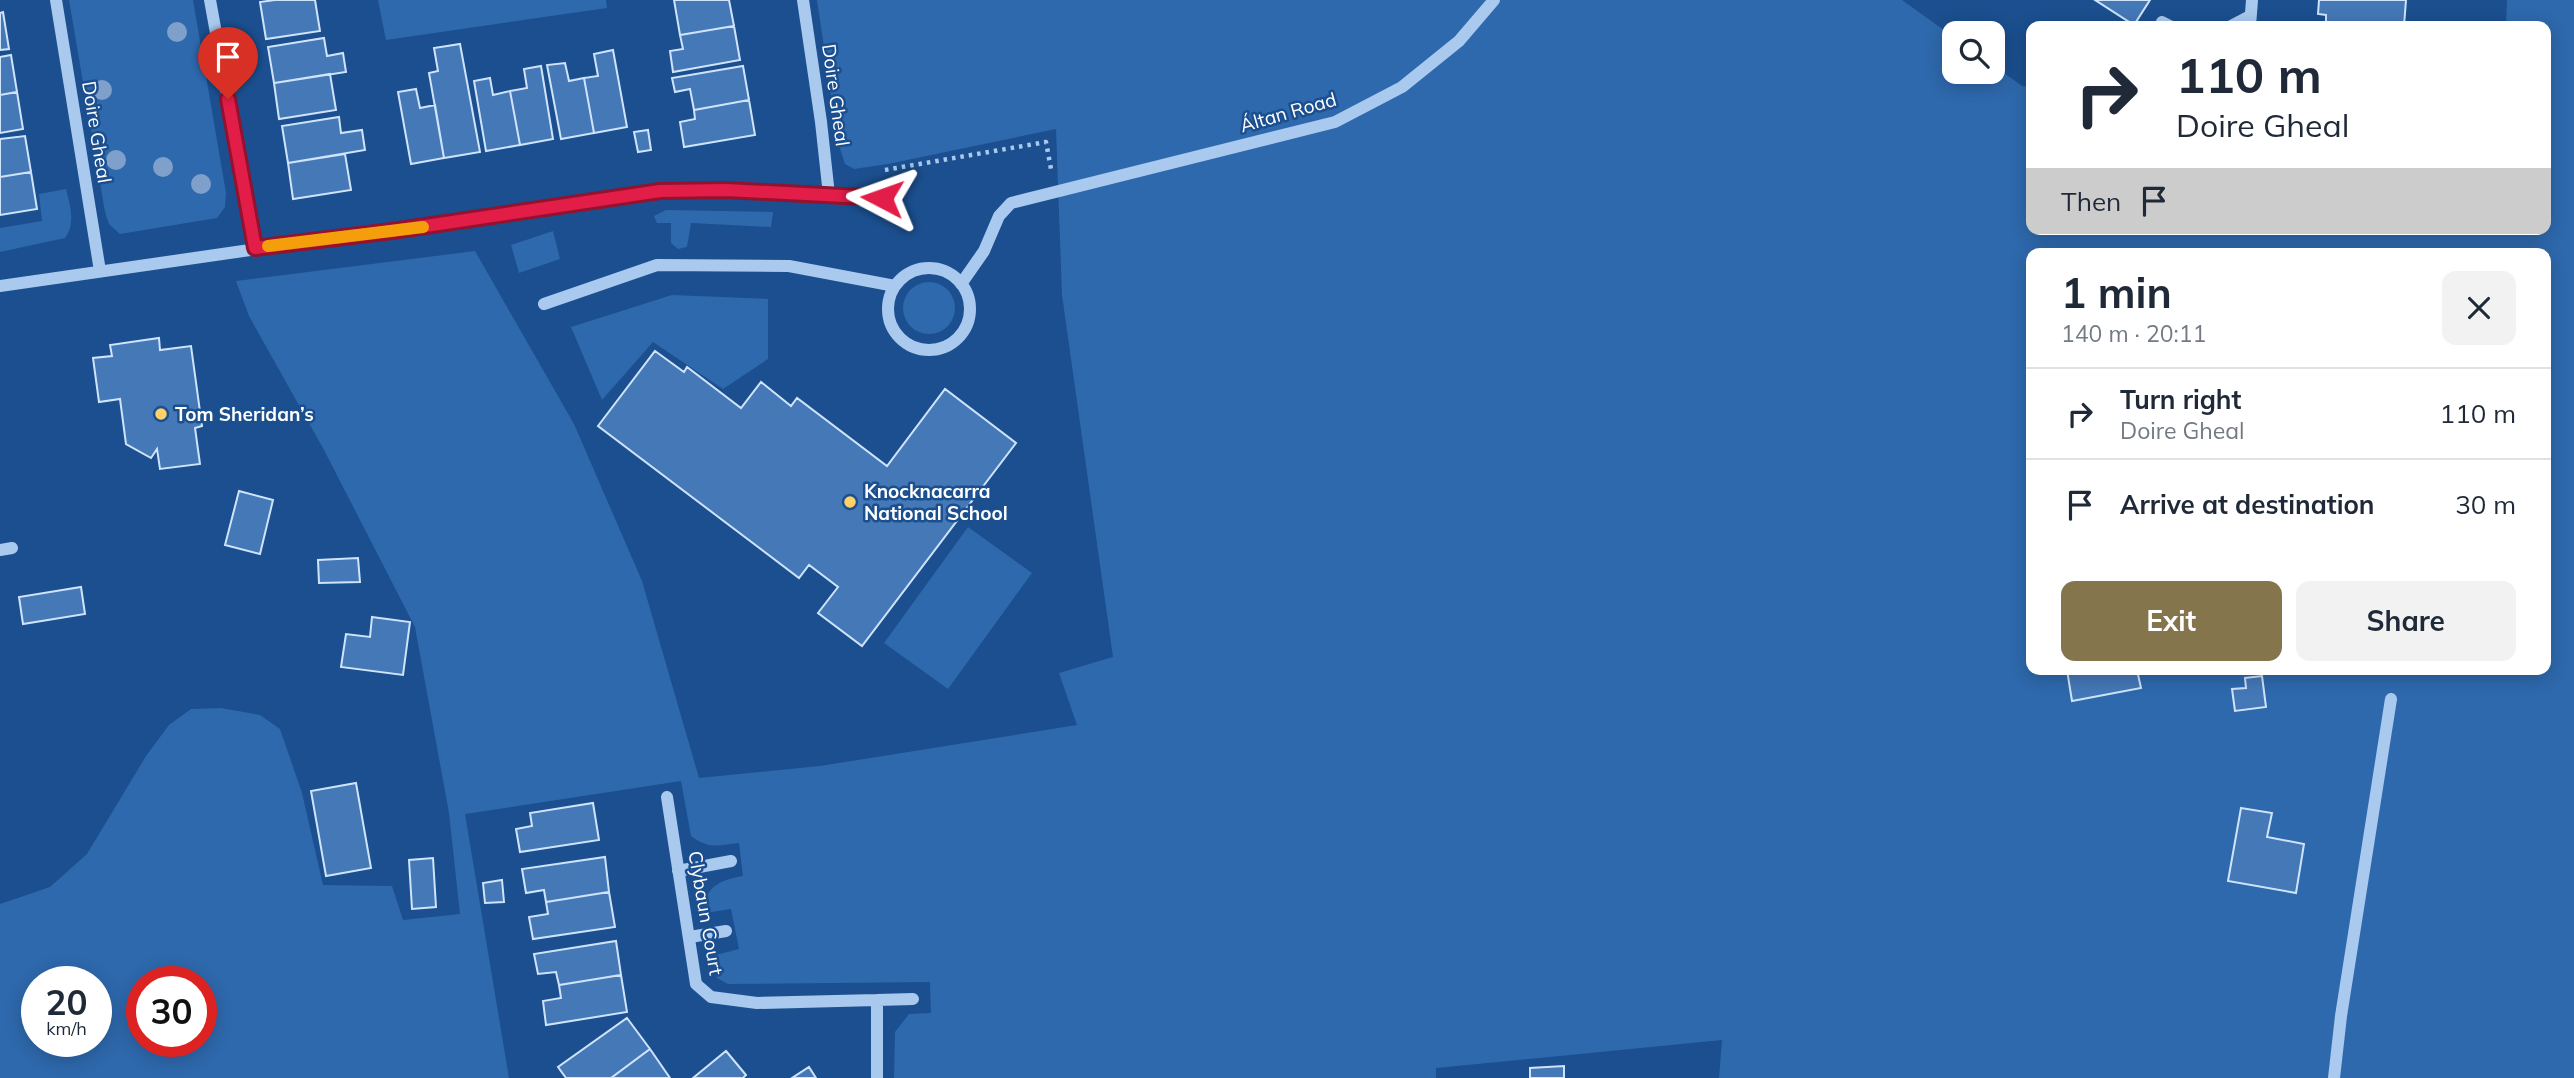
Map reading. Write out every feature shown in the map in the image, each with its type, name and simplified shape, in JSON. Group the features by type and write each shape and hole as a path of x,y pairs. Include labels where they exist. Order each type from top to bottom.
{"street":[{"name":"Doire Gheal","path":"56,0 100,271"},
{"path":"210,0 255,248"},
{"name":"Doire Gheal","path":"803,0 829,195"},
{"name":"Áltan Road","path":"961,284 984,251 999,216 1011,203 1335,122 1402,87 1459,41 1494,0"},
{"path":"2250,21 2252,0"},
{"path":"0,286 660,191 726,190 882,198"},
{"path":"544,304 657,265 789,266 895,286"},
{"path":"928,268 952,275 968,295 969,320 963,332 943,348 918,349 906,343 896,334 890,323 888,310 895,286 904,276 928,268"},
{"path":"2334,1078 2341,1016 2391,699"},
{"name":"Clybaun Court","path":"667,797 696,984 711,997 757,1003 913,999"},
{"path":"678,871 731,861"},
{"path":"690,937 726,931"},
{"path":"877,1000 877,1078"}],"path":[{"path":"882,198 884,171 1046,142 1056,191"}],"shaded area":[{"path":"69,0 193,0 226,193 225,207 217,218 120,234 109,224"},
{"path":"378,0 606,0 607,8 386,40"},
{"path":"817,0 1902,0 1942,29 1942,84 2005,84 2005,74 2026,86 2026,235 2551,235 2551,21 2506,21 2507,0 2574,0 2574,1078 1719,1078 1722,1040 1436,1068 1436,1078 894,1078 895,1032 909,1014 931,1013 930,982 728,984 717,978 712,956 739,949 731,909 705,913 705,904 715,886 743,876 739,843 709,845 691,836 681,781 465,814 509,1078 0,1078 0,904 50,887 87,854 146,756 169,725 191,709 221,708 260,715 280,729 302,793 323,885 392,886 403,920 460,914 449,813 415,627 324,450 249,316 236,281 475,251 574,424 642,581 699,778 820,766 1077,725 1059,673 1113,657 1062,295 1056,129 854,169 845,164 838,142"},
{"path":"66,189 71,221 65,238 0,252 0,228 42,221 39,194"},
{"path":"666,210 773,212 771,227 691,223 687,247 678,249 671,243 671,223 657,223 654,216"},
{"path":"553,231 560,259 519,273 511,245"},
{"path":"929,282 948,289 955,308 948,327 929,334 910,327 903,308 910,289"},
{"path":"672,295 768,299 768,359 723,389 653,342 602,400 571,327"},
{"path":"968,527 1032,573 948,689 884,643"}],"building":[{"path":"315,0 320,31 266,39 260,2"},
{"path":"674,0 729,0 734,26 680,35"},
{"path":"2095,0 2150,0 2137,21 2128,21"},
{"path":"2319,0 2406,0 2404,21 2326,21 2326,15 2318,14"},
{"path":"3,12 9,49 0,50 0,13"},
{"path":"734,26 740,60 673,72 670,51 683,49 680,35"},
{"path":"324,38 327,56 343,53 346,72 274,83 268,47"},
{"path":"460,44 480,152 444,158 429,73 438,71 434,48"},
{"path":"613,50 627,127 594,133 584,78 598,76 594,54"},
{"path":"11,55 17,92 0,95 0,57"},
{"path":"565,63 569,81 584,78 594,133 561,139 547,65"},
{"path":"541,66 553,139 520,145 510,91 527,88 524,69"},
{"path":"743,66 749,100 694,110 690,89 675,92 672,78"},
{"path":"330,74 336,110 279,119 274,83"},
{"path":"490,78 493,95 510,91 520,145 486,151 474,81"},
{"path":"416,89 420,108 435,105 444,158 411,164 398,92"},
{"path":"17,92 23,129 0,133 0,95"},
{"path":"749,100 755,135 684,147 680,122 695,119 694,110"},
{"path":"339,117 341,133 362,130 365,150 288,163 282,126"},
{"path":"648,130 651,150 638,152 634,132"},
{"path":"25,136 31,172 0,177 0,139"},
{"path":"345,154 351,190 293,199 288,163"},
{"path":"31,172 37,209 0,215 0,177"},
{"name":"Tom Sheridan’s","path":"159,338 160,350 191,346 202,426 195,428 200,464 160,469 157,449 151,458 126,444 120,399 99,402 93,358 112,356 110,345"},
{"path":"655,351 684,372 687,367 741,408 761,382 791,406 797,398 887,466 945,389 1016,443 862,646 818,613 838,587 809,565 799,578 598,426"},
{"path":"239,491 273,500 260,554 225,545"},
{"path":"358,558 360,582 319,583 318,560"},
{"path":"81,587 85,614 23,624 19,597"},
{"path":"372,617 410,622 403,675 341,667 346,634 370,637"},
{"path":"2068,675 2138,675 2141,688 2072,701"},
{"path":"2262,676 2266,707 2235,711 2232,689 2246,688 2245,678"},
{"path":"356,783 371,868 326,876 311,791"},
{"path":"593,803 599,840 520,852 516,829 532,826 530,813"},
{"path":"2241,808 2272,813 2267,837 2304,844 2296,893 2228,881"},
{"path":"605,857 609,892 546,902 544,890 526,893 522,869"},
{"path":"433,858 436,907 412,909 409,860"},
{"path":"502,880 504,902 485,903 483,883"},
{"path":"609,892 615,927 533,939 529,917 548,914 546,902"},
{"path":"616,941 621,975 559,985 556,972 538,974 534,954"},
{"path":"621,975 627,1012 546,1025 543,1001 561,998 559,985"},
{"path":"627,1018 650,1049 611,1078 566,1078 558,1067"},
{"path":"650,1049 670,1078 611,1078"},
{"path":"726,1051 746,1075 743,1078 693,1078"},
{"path":"1564,1066 1564,1078 1530,1078 1530,1068"},
{"path":"809,1067 816,1078 792,1078"}],"slow traffic":[{"path":"268,246 423,227"}],"place":[{"name":"Tom Sheridan’s","path":"161,414"},
{"name":"Knocknacarra National School","path":"850,502"}],"route":[{"path":"228,99 255,248 392,231 660,191 726,190 882,198"}]}
